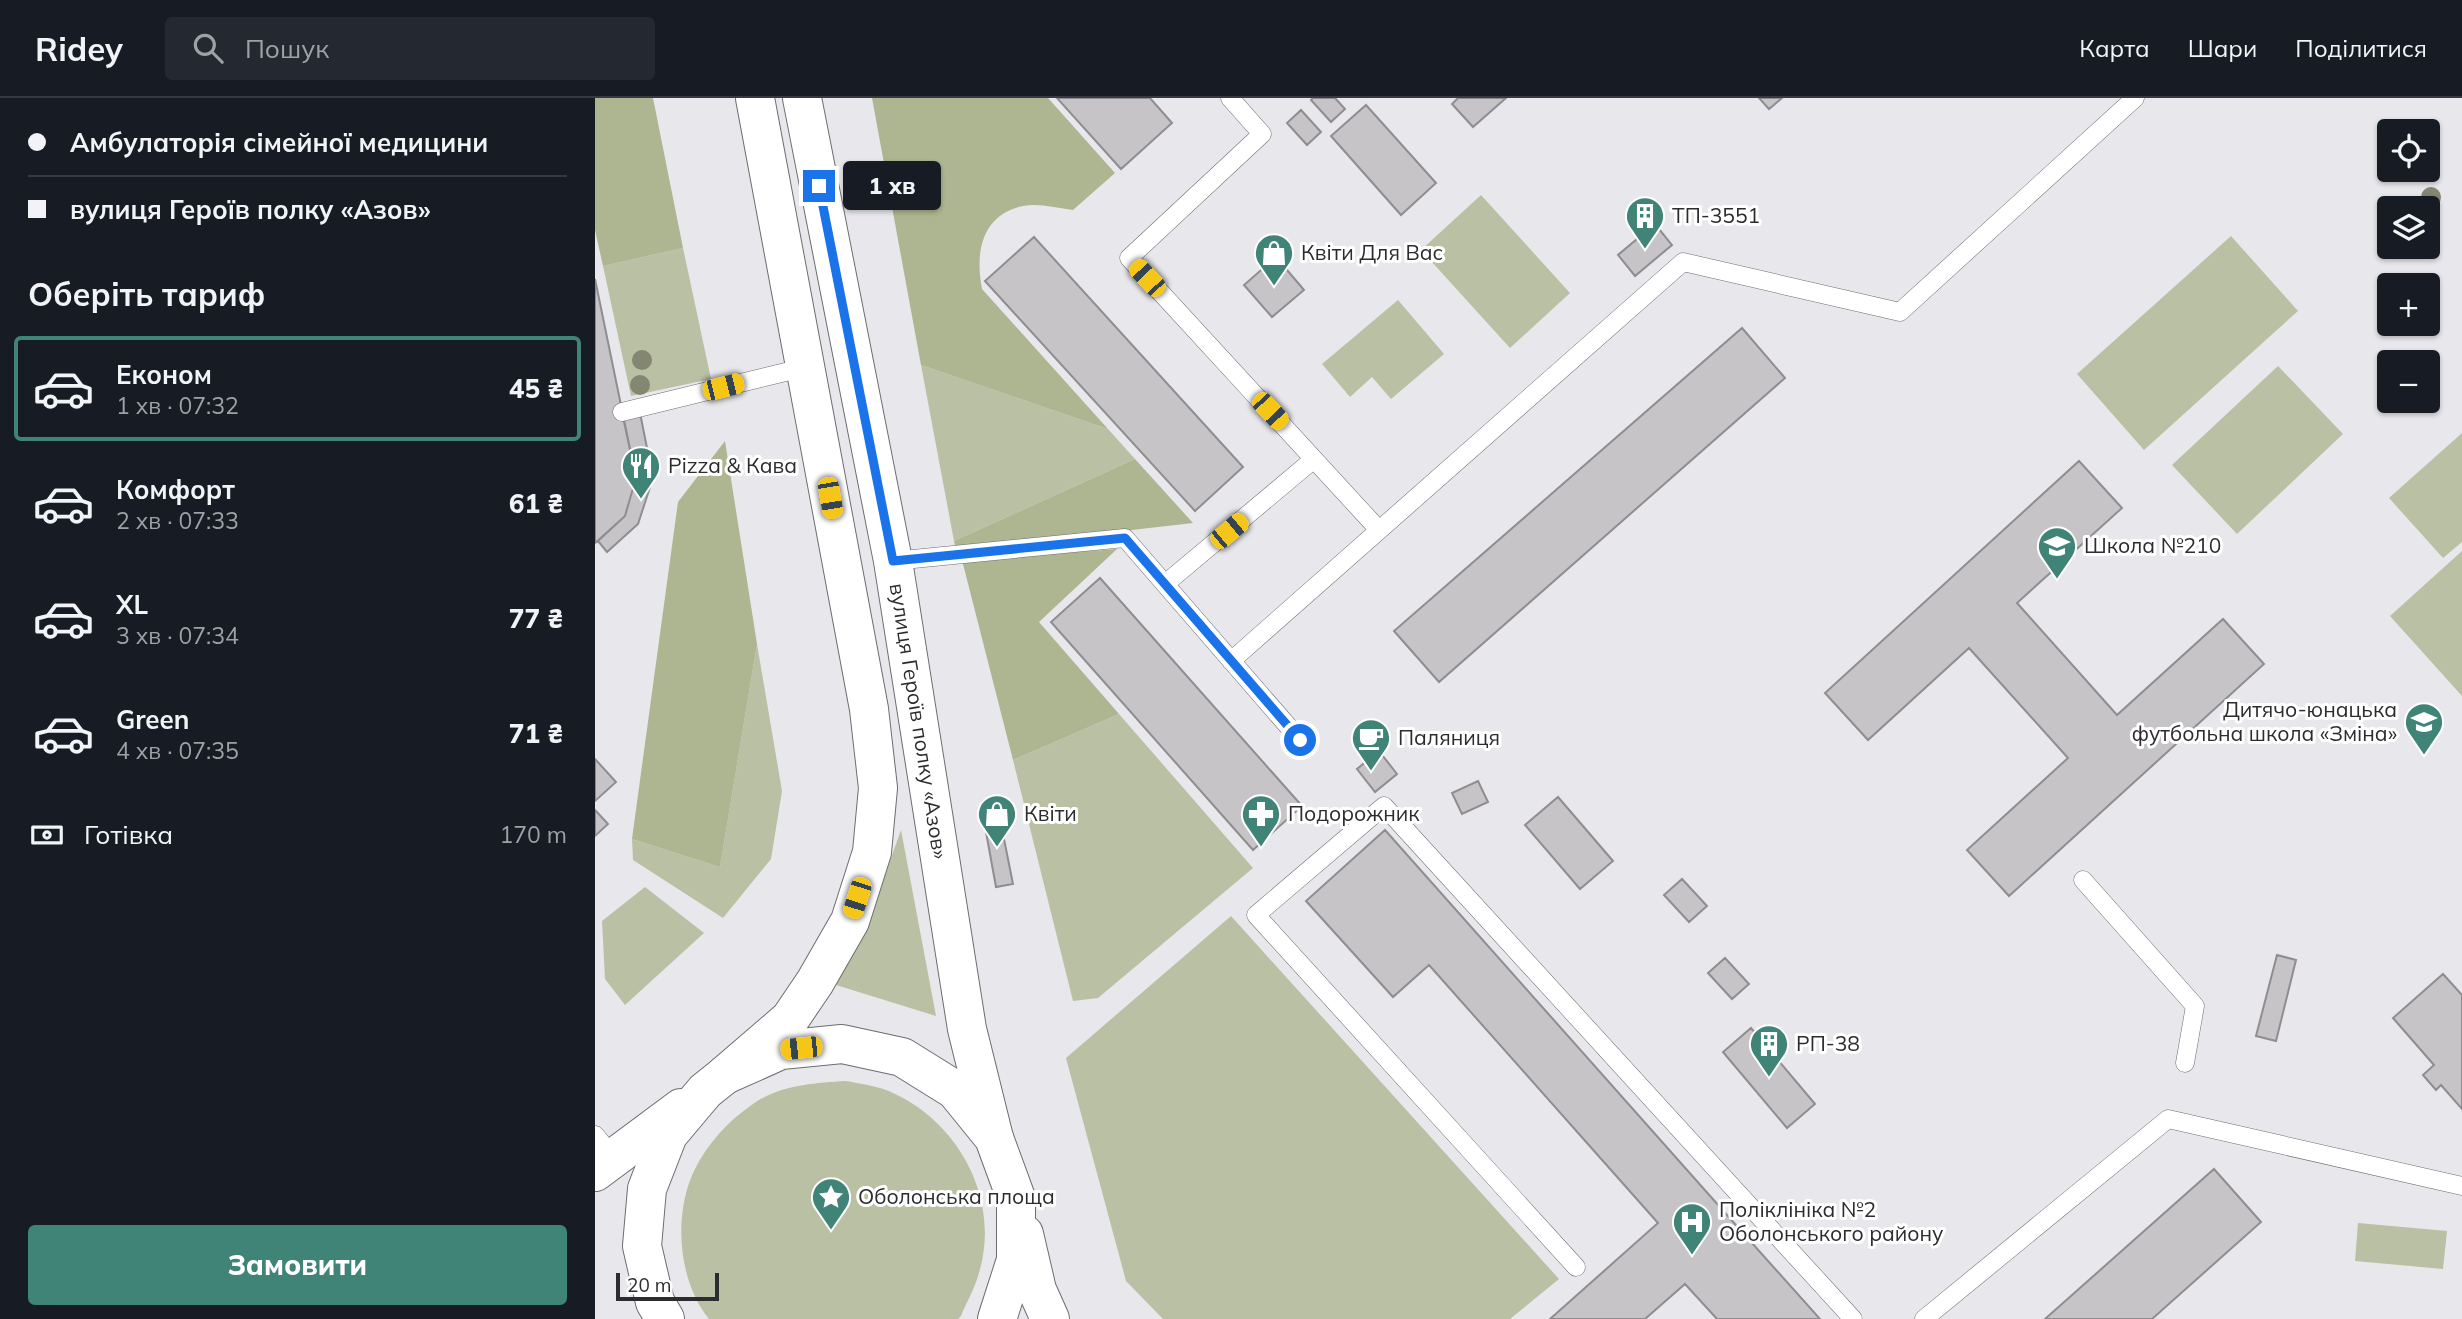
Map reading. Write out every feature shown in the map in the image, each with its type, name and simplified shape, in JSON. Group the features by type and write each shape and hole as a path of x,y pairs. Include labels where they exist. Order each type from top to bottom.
{"main road":[{"path":"665,1319 655,1303 642,1246 647,1189 668,1135 715,1083 790,1019 815,982 850,921 872,852 878,788 869,709 755,98"},
{"name":"вулиця Героїв полку «Азов»","path":"802,98 893,561 967,1029 994,1138"},
{"path":"601,1155 715,1083 781,1050 842,1044 902,1057 955,1090 994,1138 1016,1198 1037,1290 1050,1319"},
{"path":"997,1319 1016,1260 1016,1198"}],"lane":[{"path":"809,136 820,98"},
{"path":"1230,98 1262,134 1129,258 1379,530"},
{"path":"1231,662 1683,262 1900,312 2134,98"},
{"path":"622,412 806,367"},
{"path":"1165,584 1314,459"},
{"path":"893,561 1125,538 1300,740"},
{"path":"1576,1267 1256,915 1384,806 1853,1319"},
{"path":"2083,880 2196,1006 2185,1063"},
{"path":"1924,1319 2168,1119 2462,1186"}],"green space":[{"path":"595,98 653,98 683,248 603,266 595,230"},
{"path":"872,98 1048,98 1115,173 1073,210 1029,205 1009,211 998,218 984,237 980,262 982,289 1108,429 921,365"},
{"path":"1481,195 1570,293 1510,348 1421,250"},
{"path":"2231,236 2298,311 2144,450 2077,374"},
{"path":"683,248 711,379 631,396 603,266"},
{"path":"1398,300 1444,354 1391,399 1372,377 1350,397 1322,364"},
{"path":"921,365 1108,429 1135,459 954,541"},
{"path":"2278,366 2343,434 2237,534 2172,465"},
{"path":"2462,433 2462,542 2443,558 2389,498"},
{"path":"725,441 757,644 720,867 632,839 678,502"},
{"path":"1135,459 1193,523 956,550 954,541"},
{"path":"1117,549 1039,622 1119,714 1013,760 962,560"},
{"path":"2462,551 2462,696 2390,616"},
{"path":"757,644 782,791 771,859 723,918 633,860 632,839 720,867"},
{"path":"1119,714 1253,868 1098,998 1073,1001 1013,760"},
{"path":"901,830 936,1016 836,985 869,919"},
{"path":"645,887 704,933 625,1005 605,979 602,921"},
{"path":"1231,916 1559,1279 1510,1319 1163,1319 1126,1281 1066,1058"},
{"path":"846,1081 888,1091 917,1107 938,1124 956,1145 970,1169 980,1194 984,1248 976,1281 961,1316 958,1319 709,1319 691,1286 682,1247 683,1207 687,1188 699,1161 727,1126 763,1098 798,1086"},
{"path":"2358,1223 2447,1231 2443,1269 2355,1261"}],"building":[{"path":"1057,98 1150,98 1172,123 1121,169"},
{"path":"1335,98 1345,109 1331,122 1311,100"},
{"path":"1458,98 1506,98 1473,127 1452,104"},
{"path":"1759,98 1782,98 1769,109"},
{"path":"1366,105 1436,183 1401,215 1331,136"},
{"path":"1301,110 1321,132 1307,145 1287,123"},
{"name":"ТП-3551","path":"1655,224 1672,245 1635,276 1618,255"},
{"path":"1034,237 1243,467 1195,511 985,281"},
{"path":"1276,257 1304,290 1272,317 1244,285"},
{"path":"595,279 636,478 625,516 595,543"},
{"path":"1742,328 1785,378 1439,682 1394,631"},
{"path":"640,413 653,478 638,524 607,552 598,541 625,516 636,478 623,417"},
{"path":"2079,461 2122,508 2017,603 2117,715 2223,619 2264,664 2009,896 1967,850 2068,758 1969,648 1868,740 1825,693"},
{"path":"1100,578 1302,806 1253,850 1051,622"},
{"path":"1379,751 1397,774 1375,792 1357,769"},
{"path":"595,759 616,782 595,801"},
{"path":"1478,781 1488,802 1462,814 1452,793"},
{"path":"1558,797 1613,861 1580,889 1525,825"},
{"path":"595,810 608,824 595,836"},
{"path":"1002,829 1013,884 996,887 986,832"},
{"path":"1385,830 1820,1319 1717,1319 1685,1284 1645,1319 1550,1319 1658,1223 1429,965 1393,997 1306,901"},
{"path":"1682,879 1707,906 1689,922 1664,895"},
{"path":"2277,955 2296,960 2276,1041 2256,1036"},
{"path":"1725,958 1749,984 1732,999 1708,973"},
{"path":"2443,974 2462,995 2462,1109 2441,1085 2436,1090 2423,1075 2434,1065 2393,1018"},
{"name":"РП-38","path":"1751,1028 1815,1104 1787,1128 1723,1052"},
{"path":"2214,1169 2261,1222 2152,1319 2045,1319"}],"place":[{"name":"ТП-3551","path":"1645,250"},
{"name":"Квіти Для Вас","path":"1274,287"},
{"name":"Pizza & Кава","path":"641,500"},
{"name":"Школа №210","path":"2057,580"},
{"name":"Дитячо-юнацька футбольна школа «Зміна»","path":"2424,756"},
{"name":"Паляниця","path":"1371,772"},
{"name":"Квіти","path":"997,848"},
{"name":"Подорожник","path":"1261,848"},
{"name":"РП-38","path":"1769,1078"},
{"name":"Оболонська площа","path":"831,1231"},
{"name":"Поліклініка №2 Оболонського району","path":"1692,1256"}],"route":[{"path":"819,186 893,561 1125,538 1300,740"}]}
